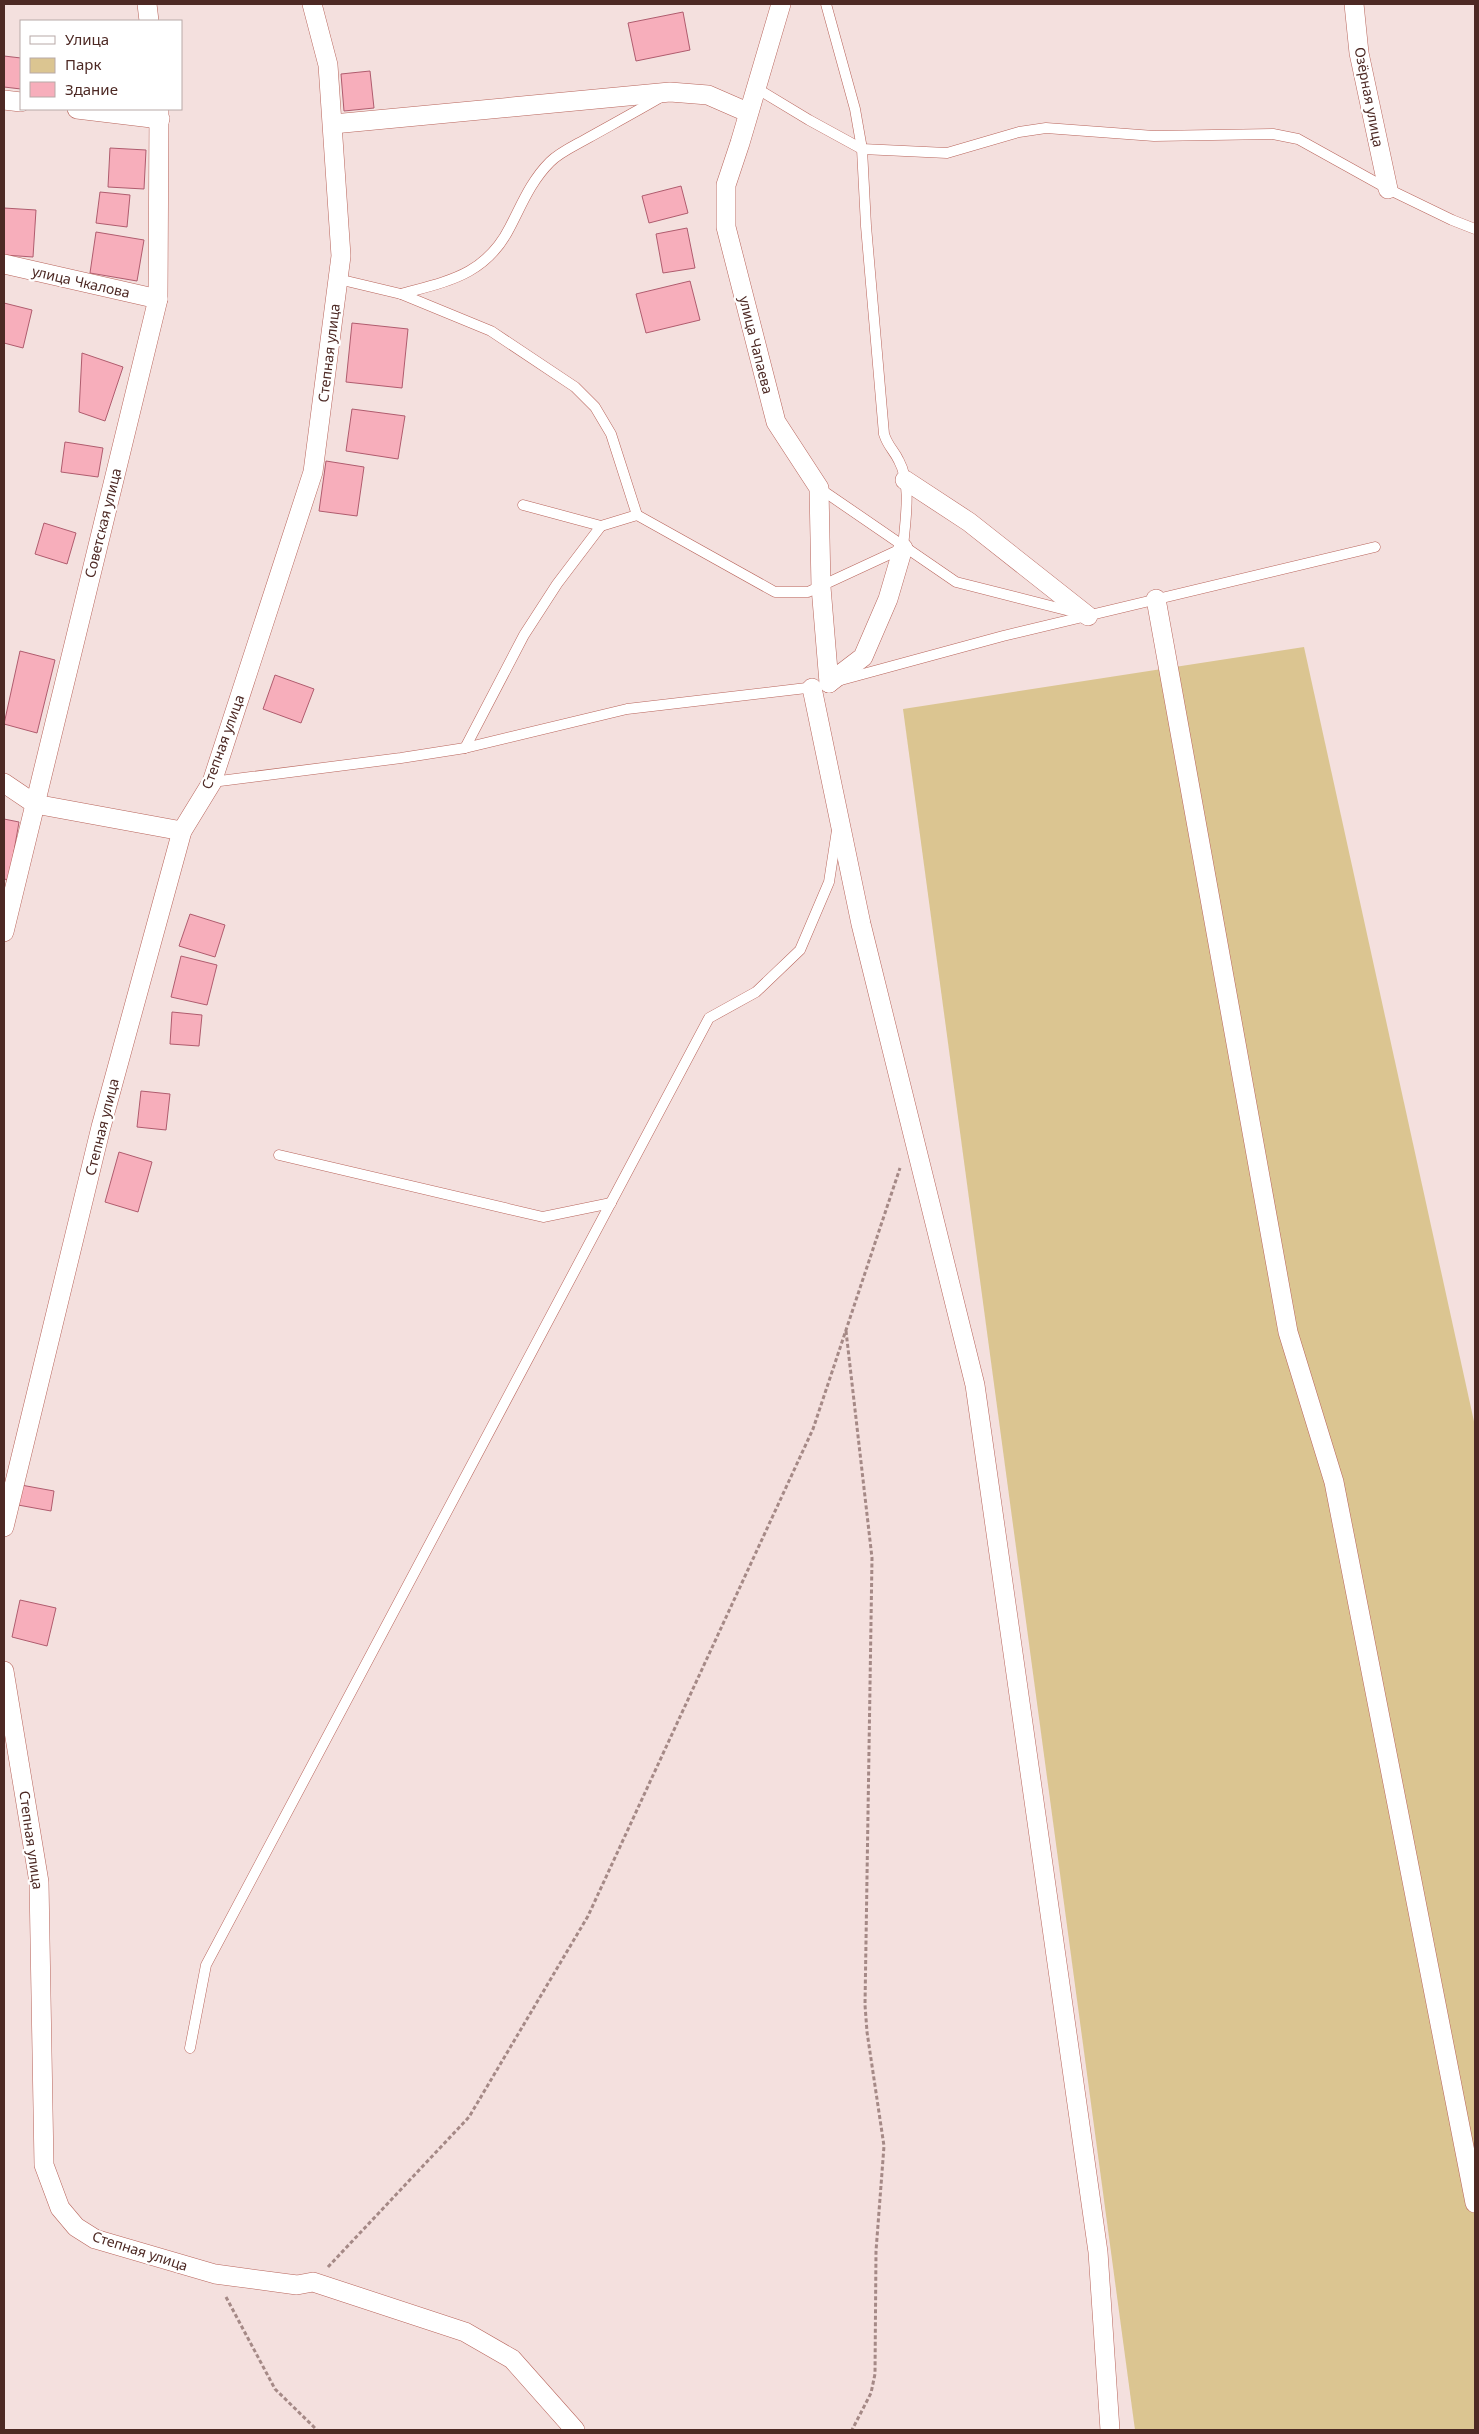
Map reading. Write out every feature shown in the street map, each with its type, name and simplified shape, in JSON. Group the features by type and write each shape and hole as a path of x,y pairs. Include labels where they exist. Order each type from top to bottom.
{"street":[{"path":"147,4 149,20"},
{"name":"Степная улица","path":"4,1527 101,1127 182,830 212,782 313,472 341,256 328,65 312,4"},
{"name":"улица Чапаева","path":"781,4 726,185 726,227 776,422 819,488"},
{"name":"Озёрная улица","path":"1354,4 1359,53 1388,189"},
{"path":"333,124 670,92 708,95 747,112"},
{"path":"4,100 20,102"},
{"path":"94,110 160,114"},
{"name":"Советская улица","path":"4,932 158,299 160,114"},
{"name":"улица Чкалова","path":"4,264 158,299"},
{"path":"905,480 969,522 1088,616"},
{"path":"819,488 820,686 839,818 861,924 975,1385 1098,2252 1110,2430"},
{"path":"820,686 863,657 888,598 903,548"},
{"path":"1156,599 1288,1332 1334,1482 1475,2204"},
{"path":"4,782 35,804 182,830"},
{"name":"Степная улица","path":"4,1671 39,1882 44,2165 60,2208 76,2227 95,2239 214,2274 298,2285 313,2282 465,2332 512,2358 575,2430"}],"lane":[{"path":"826,4 855,109 862,149 866,226 884,434 888,447 899,460 905,480 903,548"},
{"path":"756,88 862,149 947,153 1019,132 1046,128 1154,136 1273,134 1298,140 1388,189 1475,229"},
{"path":"401,294 458,279 471,270 492,252 510,228 521,202 551,161 670,92"},
{"path":"338,279 401,294 490,331 575,387 595,407 611,434 636,515 775,592 808,592 903,548"},
{"path":"819,488 903,548 956,582 1088,616"},
{"path":"523,505 601,526 636,515"},
{"path":"465,748 524,635 557,584 601,526"},
{"path":"212,782 465,748 627,709 820,686 1088,616 1375,547"},
{"path":"190,2048 206,1966 710,1018 756,992 800,950 829,882 839,818"},
{"path":"279,1155 542,1217 611,1203"}],"path":[{"path":"313,2282 470,2117 588,1916 812,1429 912,1132"},
{"path":"846,1329 872,1558 866,2005 867,2032 884,2146 876,2251 872,2393 852,2430"},
{"path":"214,2274 275,2389 317,2430"}],"green space":[{"path":"1304,647 1475,1426 1475,2430 1135,2430 903,709"}],"building":[{"path":"683,12 690,50 636,61 628,23"},
{"path":"4,56 20,58 20,89 4,87"},
{"path":"370,71 374,108 344,111 341,74"},
{"path":"110,148 146,150 144,189 108,187"},
{"path":"681,186 688,213 649,223 642,196"},
{"path":"100,192 130,195 127,227 96,223"},
{"path":"4,208 36,210 33,257 4,255"},
{"path":"687,228 695,268 663,273 656,234"},
{"path":"96,232 144,240 137,281 90,273"},
{"path":"690,281 700,320 646,333 636,294"},
{"path":"4,303 32,310 23,348 4,343"},
{"path":"352,323 408,329 402,388 346,382"},
{"path":"82,353 123,367 105,421 79,412"},
{"path":"352,409 405,416 398,459 346,451"},
{"path":"65,442 103,448 98,477 61,472"},
{"path":"326,461 364,467 357,516 319,511"},
{"path":"44,523 76,533 67,564 35,554"},
{"path":"20,651 55,660 37,733 4,724"},
{"path":"275,675 314,689 301,723 263,709"},
{"path":"4,819 19,822 9,880 4,879"},
{"path":"190,914 225,925 215,957 179,946"},
{"path":"181,956 217,965 207,1005 171,997"},
{"path":"172,1012 202,1015 199,1046 170,1044"},
{"path":"141,1091 170,1094 166,1130 137,1127"},
{"path":"119,1152 152,1162 138,1212 105,1202"},
{"path":"21,1485 54,1491 51,1511 18,1505"},
{"path":"20,1600 56,1608 47,1646 12,1637"}]}
